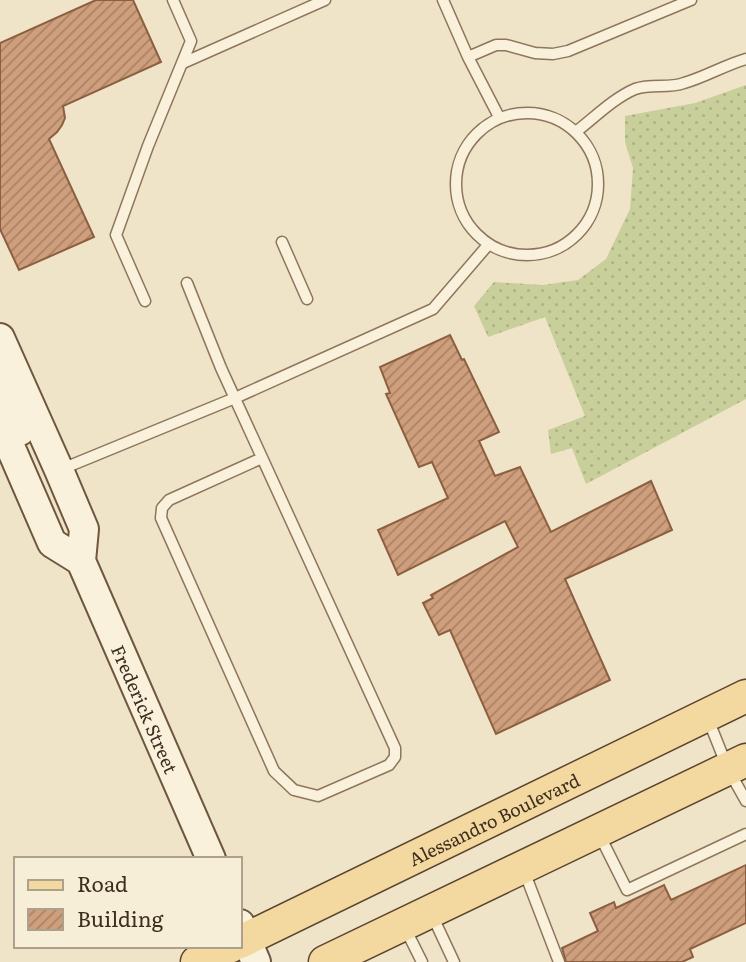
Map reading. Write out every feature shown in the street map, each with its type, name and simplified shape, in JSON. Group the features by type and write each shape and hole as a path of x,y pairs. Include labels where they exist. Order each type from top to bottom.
{"main road":[{"name":"Frederick Street","path":"0,338 84,529 80,561 210,857"},
{"path":"0,386 28,449 36,460 49,468 59,470"},
{"path":"0,423 52,543 80,561"},
{"name":"Alessandro Boulevard","path":"243,943 746,696"},
{"path":"344,958 417,917 737,764"},
{"name":"Alessandro Boulevard","path":"197,962 231,948"}],"lane":[{"path":"145,301 116,235 148,146 191,41 173,0"},
{"path":"183,62 325,0"},
{"path":"443,0 499,117"},
{"path":"468,57 496,45 535,53 568,51 691,0"},
{"path":"577,131 636,89 683,84 746,59"},
{"path":"526,111 553,116 577,131 593,154 600,181 595,209 580,233 557,249 529,256 501,251 477,236 461,213 455,186 460,158 475,134 499,117 526,111"},
{"path":"282,242 307,299"},
{"path":"59,470 235,398 433,309 488,244"},
{"path":"187,283 235,398 395,748 395,757 389,765 318,796 293,790 274,771 161,518 162,508 169,500 262,458"},
{"path":"706,715 737,764 746,801"},
{"path":"598,831 626,890 746,834"},
{"path":"522,867 559,962"},
{"path":"417,917 422,962"},
{"path":"417,917 454,962"}],"green space":[{"path":"746,85 746,399 586,484 572,448 551,454 548,430 585,416 545,317 488,337 474,306 494,282 543,285 578,280 606,259 630,209 633,168 625,142 625,116 695,103"}],"building":[{"path":"96,0 133,0 161,62 63,106 65,118 57,132 49,139 94,237 19,270 0,229 0,43"},
{"path":"450,335 499,432 479,441 495,476 520,467 551,532 651,481 672,530 565,579 610,680 496,734 450,630 439,635 423,603 433,598 431,595 518,547 505,521 398,575 378,530 448,498 432,462 419,467 386,394 390,393 380,367"},
{"path":"746,865 746,923 690,949 693,957 682,962 566,962 562,948 598,931 590,913 614,902 616,908 664,885 671,900"}]}
